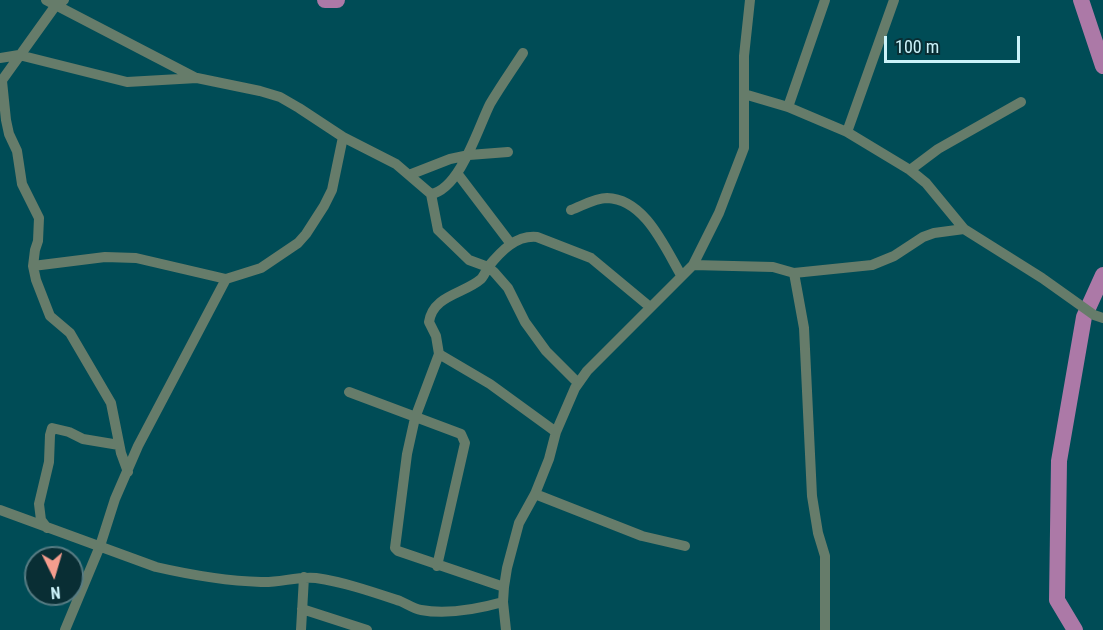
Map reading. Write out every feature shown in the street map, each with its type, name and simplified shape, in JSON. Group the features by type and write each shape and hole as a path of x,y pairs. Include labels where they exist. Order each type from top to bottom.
{"street":[{"path":"506,630 504,587 519,523 535,494 549,459 556,432 578,383 586,371 693,265 720,213 741,159 744,148 744,56 750,0"},
{"path":"788,107 825,0"},
{"path":"847,132 894,0"},
{"path":"128,472 119,445 111,404 70,333 50,316 33,266 38,241 39,218 22,184 17,151 9,134 6,120 1,82 55,2 197,78"},
{"path":"430,194 438,193 469,155 490,104 523,53"},
{"path":"0,58 19,55 127,82 197,78 260,90 299,108 343,137 396,164 430,194 438,230 469,260 488,267 508,288 525,321 546,351 578,383"},
{"path":"744,94 788,107 847,132 910,170 926,183 964,229 1042,278 1094,315 1103,318"},
{"path":"910,170 938,149 1021,102"},
{"path":"33,266 105,257 136,258 226,279 261,268 298,243 306,234 332,190 343,137"},
{"path":"409,175 469,155 508,152"},
{"path":"457,172 511,244"},
{"path":"571,210 606,198 637,209 681,275"},
{"path":"693,265 781,268 794,273 872,265 894,256 923,237 934,233 964,229"},
{"path":"504,587 398,551 394,544 406,454 415,418 439,354 436,336 429,322 432,313 446,298 482,279 488,267 521,237 537,237 591,258 650,308"},
{"path":"794,273 804,328 812,496 818,533 825,556 825,630"},
{"path":"65,630 100,546 115,499 138,446 226,279"},
{"path":"439,354 490,384 556,432"},
{"path":"349,392 461,434 465,443 437,566"},
{"path":"47,528 41,520 39,504 49,462 52,428 69,432 82,439 119,445"},
{"path":"535,494 642,536 685,546"},
{"path":"0,510 156,567 233,581 272,582 304,578 324,580 404,603 418,610 435,612 477,610 503,602"},
{"path":"302,630 304,578"},
{"path":"302,609 367,630"}],"waterway":[{"path":"325,0 337,0"},
{"path":"1081,0 1103,66"},
{"path":"1075,630 1057,600 1059,461 1084,317 1103,275"}]}
